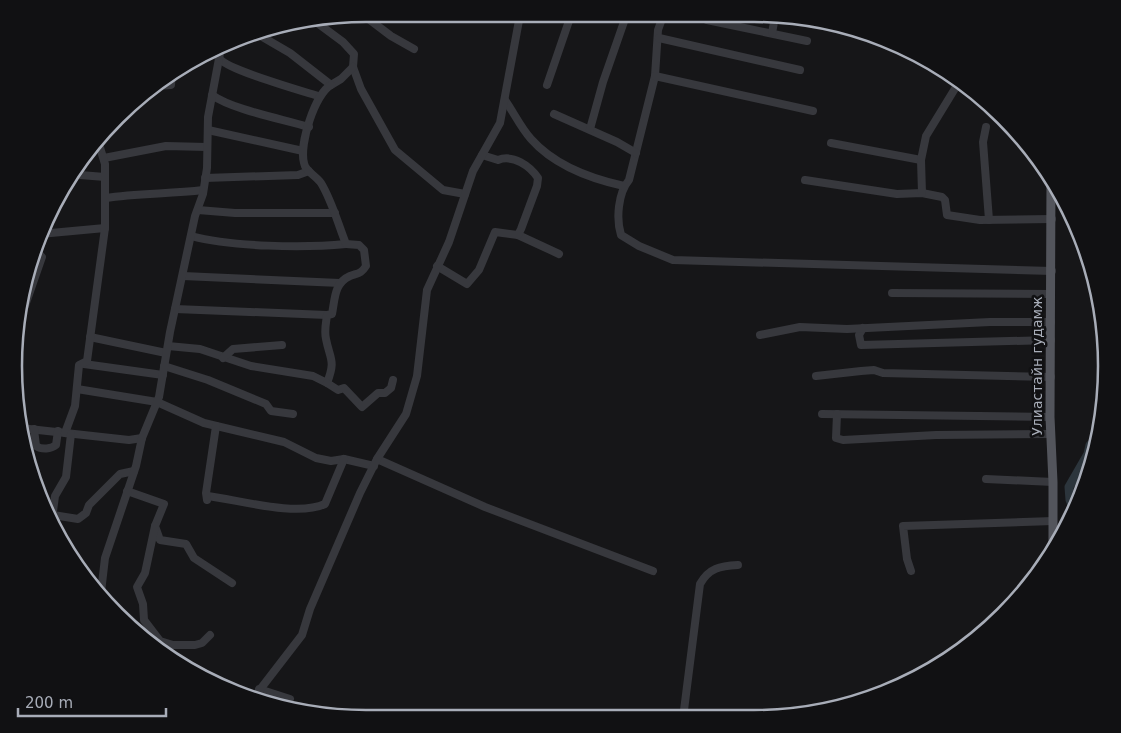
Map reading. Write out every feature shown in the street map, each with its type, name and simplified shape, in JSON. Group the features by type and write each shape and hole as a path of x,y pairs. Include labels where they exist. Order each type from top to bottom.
{"main road":[{"name":"Улиастайн гудамж","path":"1051,194 1050,434 1053,482 1053,536"}],"street":[{"path":"373,22 391,36 414,49"},
{"path":"257,692 302,635 310,609 376,463 401,424 414,391 425,299 437,266 449,242 465,194 482,155 498,128 519,22"},
{"path":"547,85 569,22"},
{"path":"590,129 603,82 624,22"},
{"path":"661,22 658,30 659,38 655,76 629,180 624,186 620,202 621,235 639,246 673,260 1052,270"},
{"path":"717,22 807,41"},
{"path":"772,33 775,23"},
{"path":"320,25 351,50 355,57 353,66 318,96 303,151 304,165 320,182 335,213 346,244"},
{"path":"265,38 290,52 331,85"},
{"path":"659,38 800,70"},
{"path":"219,58 221,62 245,72 318,96"},
{"path":"102,585 104,558 134,471 142,438 157,402 175,309 203,190 212,95 219,58"},
{"path":"353,66 367,101 396,150 443,190 465,194"},
{"path":"655,76 813,111"},
{"path":"922,193 921,160 928,131 955,87"},
{"path":"212,95 218,100 264,115 309,126"},
{"path":"505,100 533,141 553,158 572,168 624,186"},
{"path":"554,114 590,129 636,153"},
{"path":"986,127 983,142 989,220"},
{"path":"208,130 303,151"},
{"path":"831,143 921,160"},
{"path":"104,158 166,146 207,147"},
{"path":"84,364 87,361 105,228 105,176 104,158 101,149"},
{"path":"482,155 498,160 504,158 526,164 538,178 537,186 518,235"},
{"path":"205,178 298,176 309,171"},
{"path":"92,174 100,182 105,195"},
{"path":"80,175 105,176"},
{"path":"805,180 897,194 922,193 942,197 945,200 947,215 989,220 1052,219"},
{"path":"105,195 161,194 203,190"},
{"path":"198,210 235,213 335,213"},
{"path":"50,233 105,228"},
{"path":"437,266 467,284 480,270 495,232 498,231 518,235 559,254"},
{"path":"175,309 332,314 340,283 345,278 362,273 366,266 364,250 359,245 249,244 210,241 191,236"},
{"path":"33,283 41,256"},
{"path":"183,276 340,283"},
{"path":"892,293 1051,294"},
{"path":"327,314 326,339 333,366 328,383"},
{"path":"760,335 800,327 863,328 990,322 1051,322"},
{"path":"863,328 859,335 861,346 1051,340"},
{"path":"90,337 167,350 200,349 251,366 312,376 338,390 344,388 362,407 378,393 385,393 391,388 393,380"},
{"path":"224,358 233,349 282,345"},
{"path":"34,429 36,446 38,448 47,449 56,445 64,433 75,406 79,365 84,364 163,375"},
{"path":"164,366 208,380 266,404 272,411 293,414"},
{"path":"816,376 874,370 892,374 1051,377"},
{"path":"77,389 157,402 216,426 223,426 284,442 330,461 344,460 376,463 653,571"},
{"path":"822,414 1050,416"},
{"path":"837,414 836,438 843,440 936,435 1050,434"},
{"path":"216,426 206,493 208,498 269,507 314,509 325,504 344,460"},
{"path":"28,429 128,440 142,438"},
{"path":"54,509 56,496 66,477 64,433"},
{"path":"57,517 78,519 86,513 93,500 120,474 134,471"},
{"path":"986,480 1053,482"},
{"path":"127,491 164,504 155,526 145,573 137,587 143,604 144,620 156,638 166,644 202,644 210,635"},
{"path":"911,572 907,559 903,526 1053,521"},
{"path":"155,526 160,540 186,544 194,558 232,583"},
{"path":"684,710 700,584 705,575 712,570 723,566 738,565"},
{"path":"262,694 290,700"}],"waterway":[{"path":"1071,501 1069,487 1087,456"}]}
